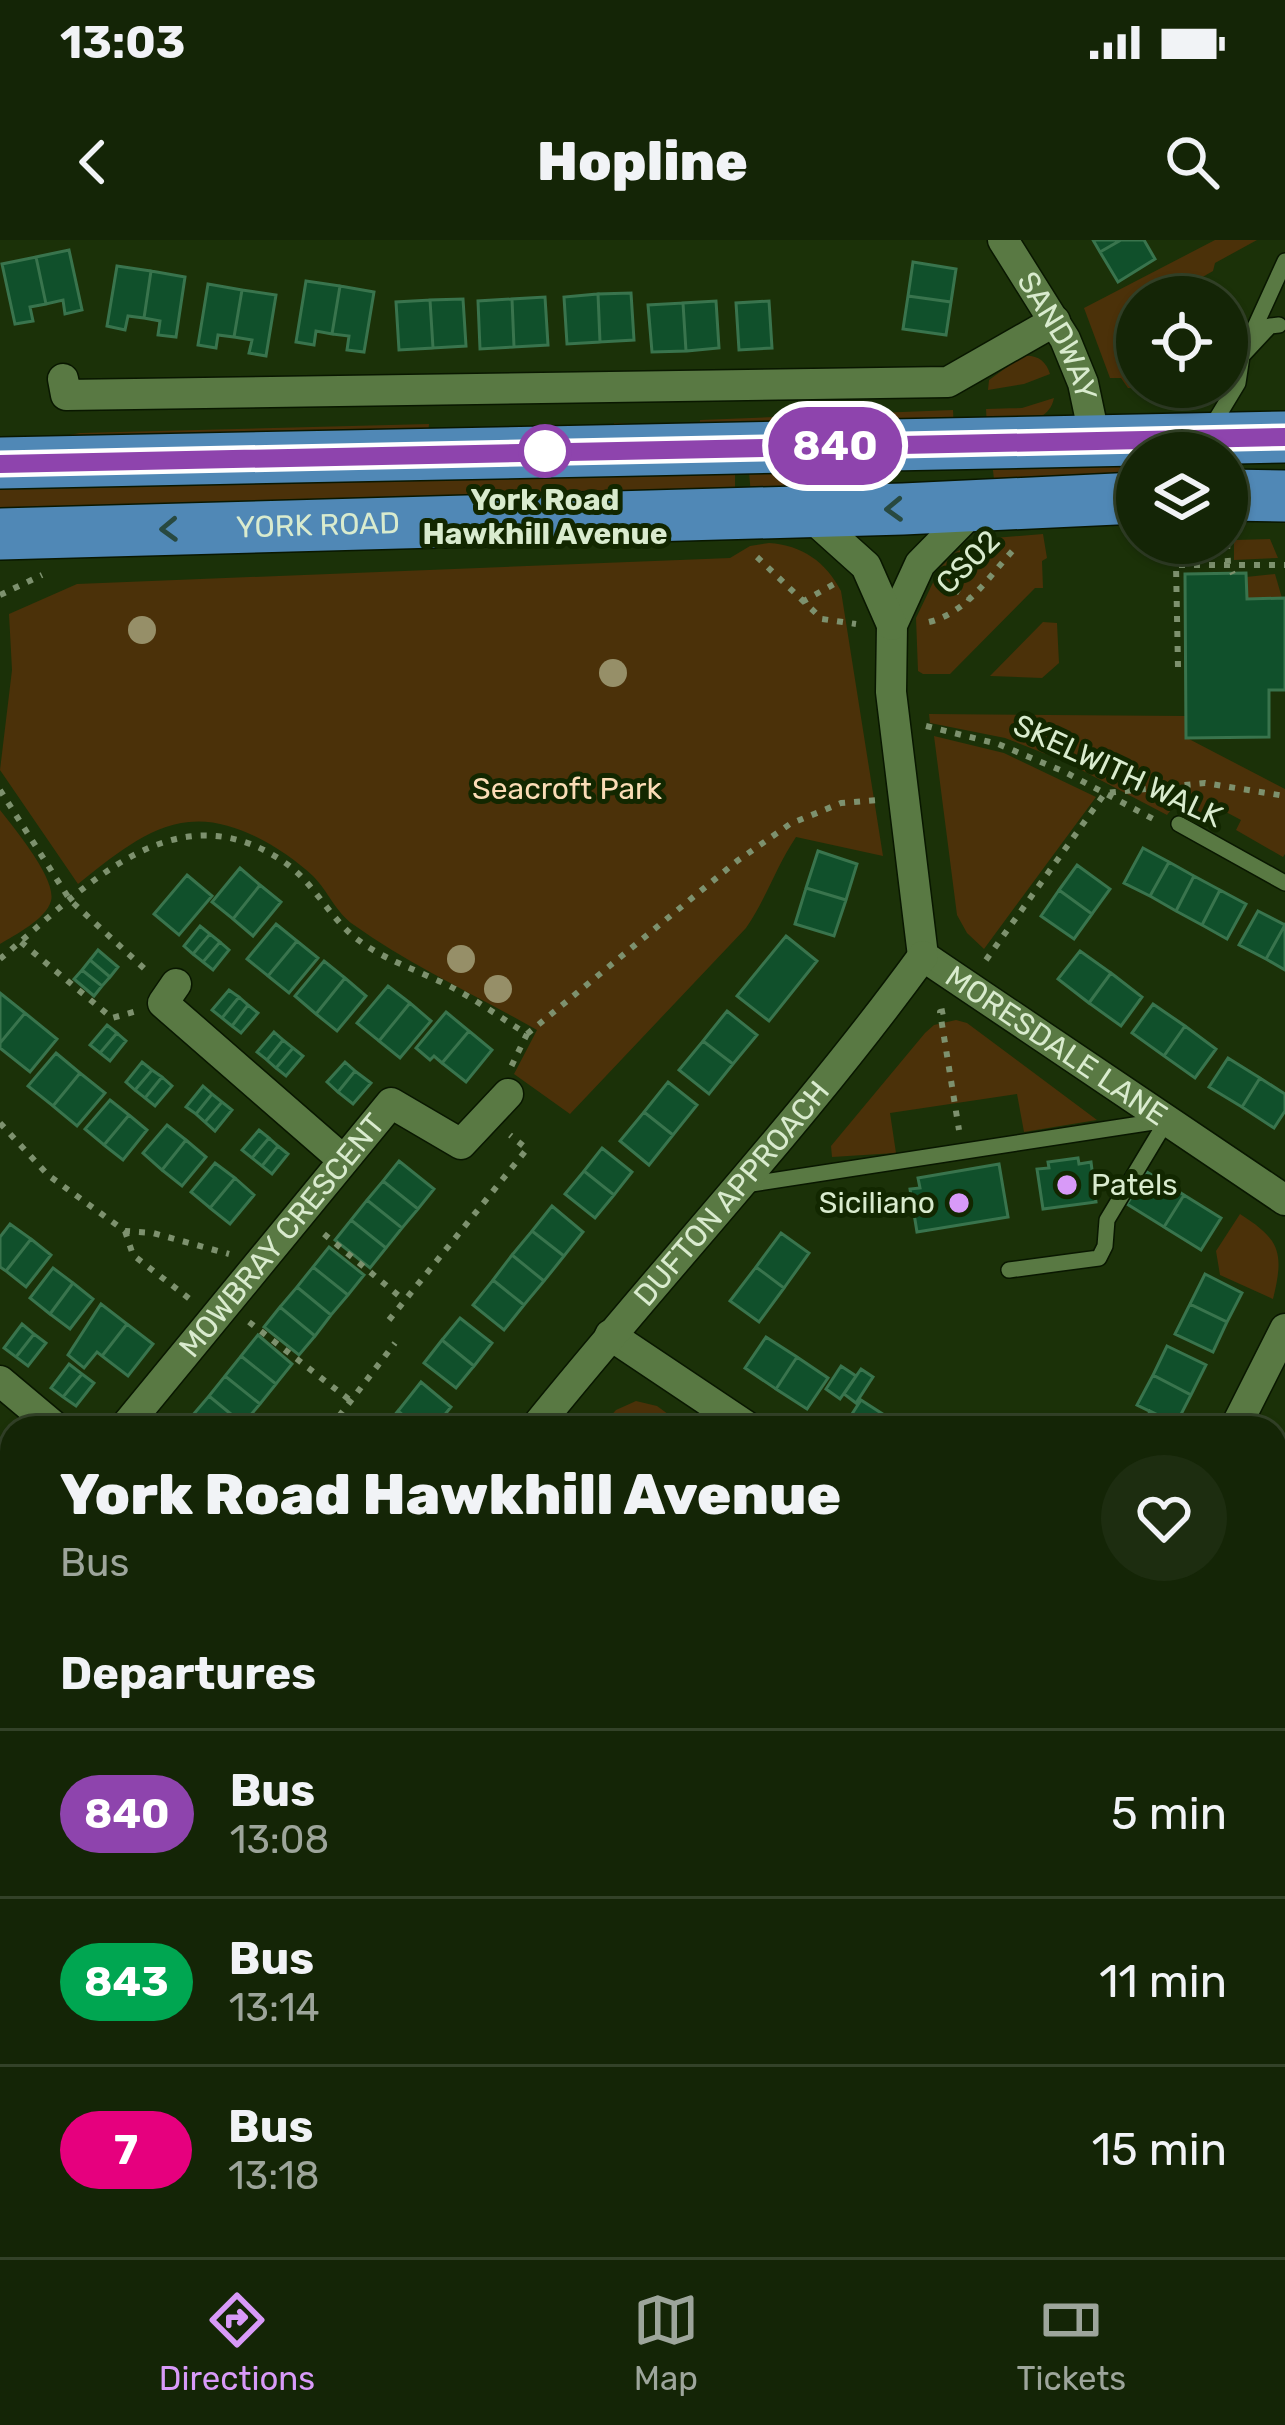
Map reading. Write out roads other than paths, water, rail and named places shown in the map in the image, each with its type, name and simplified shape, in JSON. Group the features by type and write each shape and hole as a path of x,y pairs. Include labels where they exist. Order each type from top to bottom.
{"highway":[{"path":"1248,437 1285,437"},
{"path":"0,464 1116,440"},
{"path":"1248,495 1285,496"},
{"name":"YORK ROAD","path":"0,534 1116,500"}],"street":[{"name":"SANDWAY","path":"1004,240 1055,321 1080,372 1095,440"},
{"path":"63,379 66,395 948,382 1055,321"},
{"name":"MORESDALE LANE","path":"978,506 920,564 891,692 923,956 1285,1200"},
{"name":"MORESDALE LANE","path":"803,510 866,566 905,625"},
{"name":"DUFTON APPROACH","path":"545,1416 742,1186 923,956"},
{"path":"169,993 342,1159"},
{"name":"MOWBRAY CRESCENT","path":"140,1416 258,1262 391,1102 461,1144 498,1105"},
{"path":"1241,1416 1285,1329"},
{"path":"610,1335 731,1416"},
{"path":"0,1381 42,1416"}],"lane":[{"path":"1248,343 1285,261"},
{"path":"1248,350 1270,326 1279,326"},
{"name":"SKELWITH WALK","path":"1179,824 1285,883"},
{"path":"742,1186 1167,1120"},
{"path":"1009,1270 1099,1258 1106,1246 1107,1220 1167,1120"}],"place":[{"name":"York Road Hawkhill Avenue","path":"545,451"},
{"name":"Patels","path":"1067,1185"},
{"name":"Siciliano","path":"959,1203"}],"park label":[{"name":"Seacroft Park","path":"567,789"}]}
